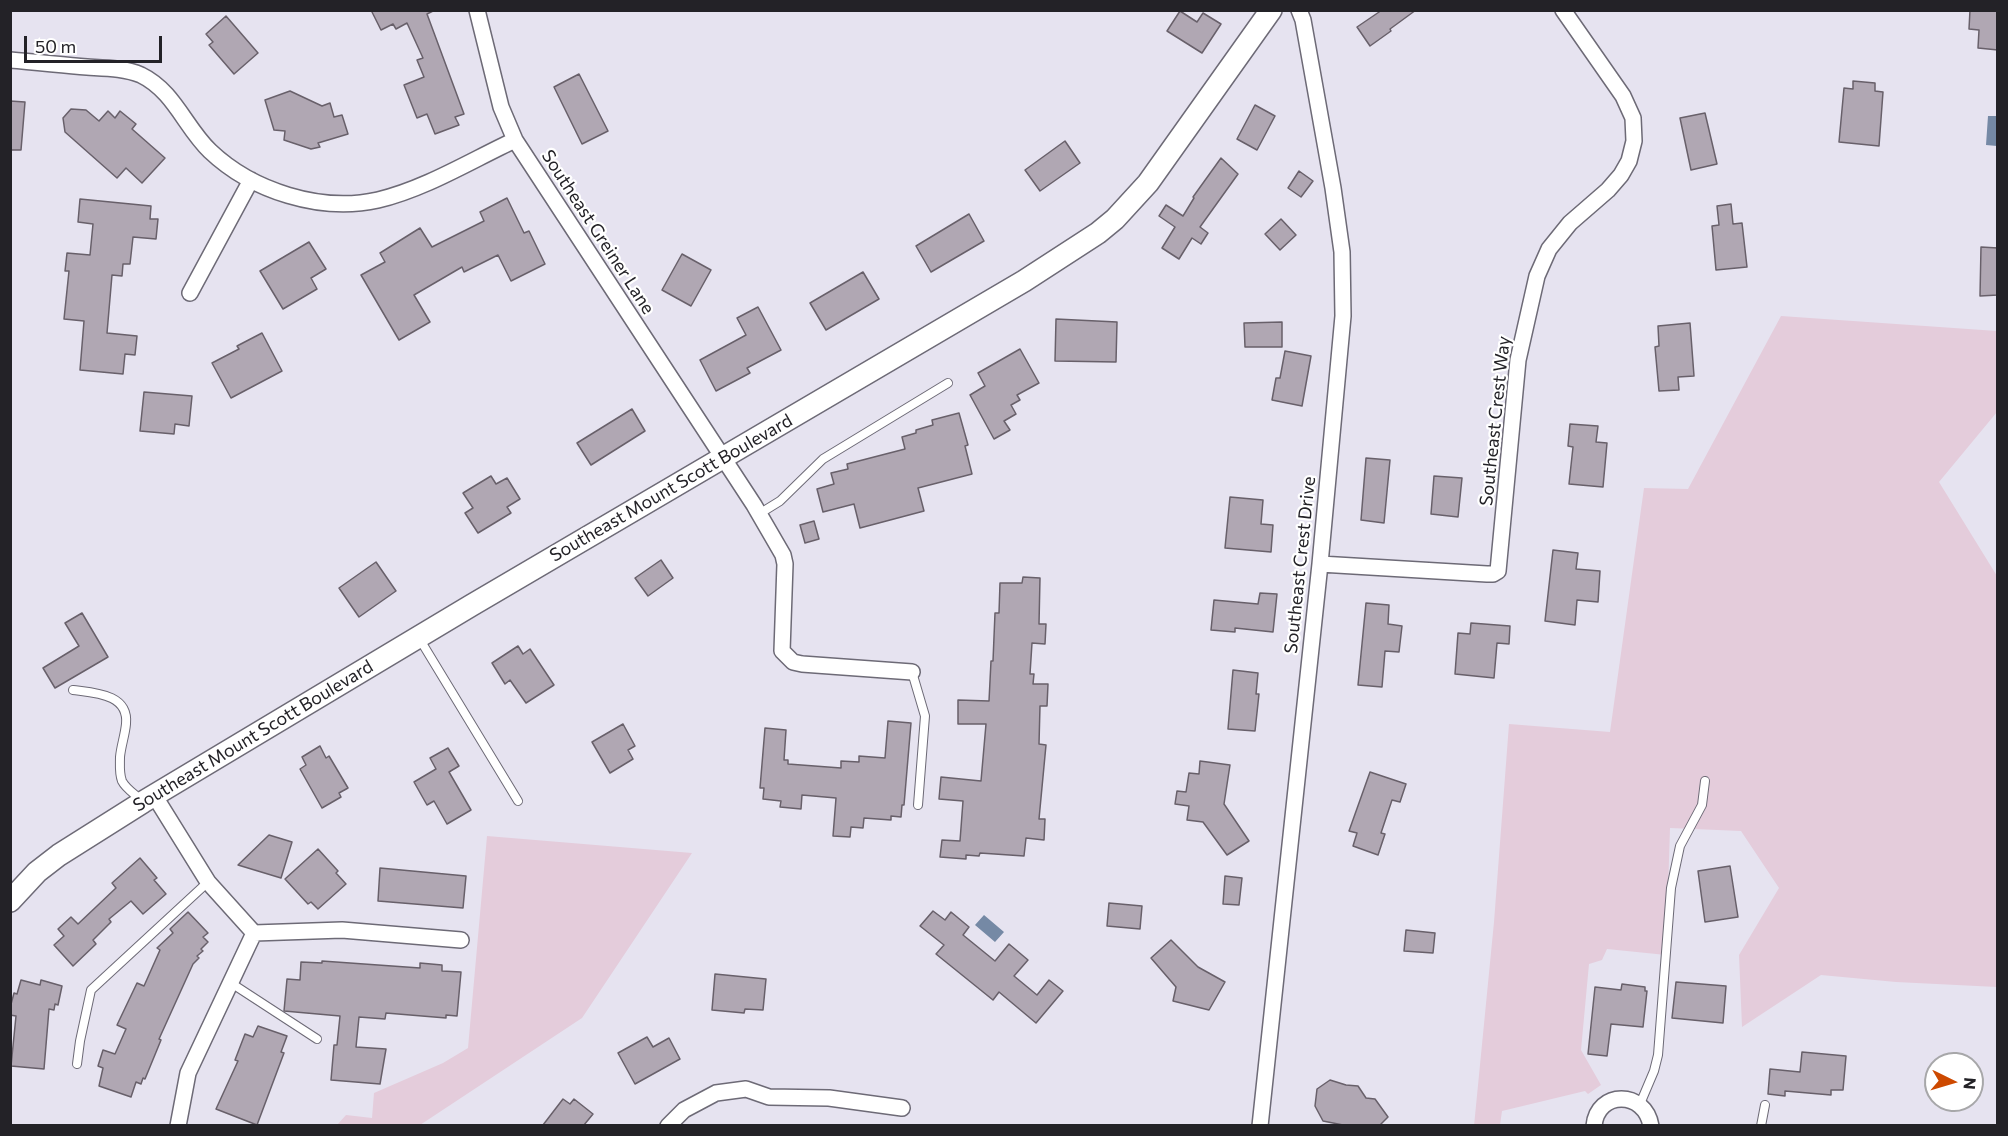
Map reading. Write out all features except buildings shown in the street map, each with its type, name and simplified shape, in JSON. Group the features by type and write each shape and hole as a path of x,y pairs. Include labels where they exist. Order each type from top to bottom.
{"main road":[{"name":"Southeast Mount Scott Boulevard","path":"10,901 37,872 59,855 149,799 418,637 1072,251 1115,219 1148,183 1271,10"}],"street":[{"name":"Southeast Greiner Lane","path":"477,10 501,107 515,140 723,458 783,555 782,651 793,662 802,664 912,672"},
{"name":"Southeast Crest Drive","path":"1260,1125 1320,564 1343,316 1342,252 1333,188 1303,20 1299,10"},
{"name":"Southeast Crest Way","path":"1320,564 1487,574 1498,571 1518,360 1537,276 1549,249 1570,223 1608,190 1621,175 1629,161 1635,141 1633,118 1623,96 1563,10"},
{"path":"10,60 116,69 139,74 170,96 195,135 225,164 251,180 288,195 323,202 349,203 377,200 411,190 515,140"},
{"path":"190,293 251,180"},
{"path":"149,799 208,882 254,933 342,930 461,940"},
{"path":"178,1125 189,1073 254,933"},
{"path":"668,1125 684,1110 716,1093 746,1089 769,1097 829,1098 902,1107"},
{"path":"1594,1125 1604,1105 1612,1100 1623,1098 1640,1104 1649,1114 1652,1125"}],"lane":[{"path":"759,514 780,501 823,459 948,383"},
{"path":"418,637 518,801"},
{"path":"912,672 925,716 918,805"},
{"path":"74,690 104,694 115,699 122,706 126,722 120,750 120,774 127,788 149,799"},
{"path":"1640,1104 1658,1055 1671,888 1677,857 1685,834 1702,805 1705,780"},
{"path":"77,1064 91,990 208,882"},
{"path":"231,982 317,1039"},
{"path":"1761,1125 1765,1105"}],"shaded area":[{"path":"1781,316 1997,331 1997,412 1939,482 1997,576 1997,987 1896,982 1821,975 1742,1027 1739,955 1779,888 1741,831 1670,828 1666,955 1607,949 1602,960 1589,964 1581,1050 1601,1085 1588,1094 1585,1091 1502,1111 1500,1125 1474,1126 1494,922 1509,724 1610,732 1644,488 1688,489"},
{"path":"487,836 692,853 582,1018 420,1125 337,1125 346,1115 372,1118 374,1093 443,1063 468,1048"}],"water":[{"path":"1988,116 1997,116 1997,146 1986,145"},
{"path":"984,915 1004,932 995,942 975,925"}]}
